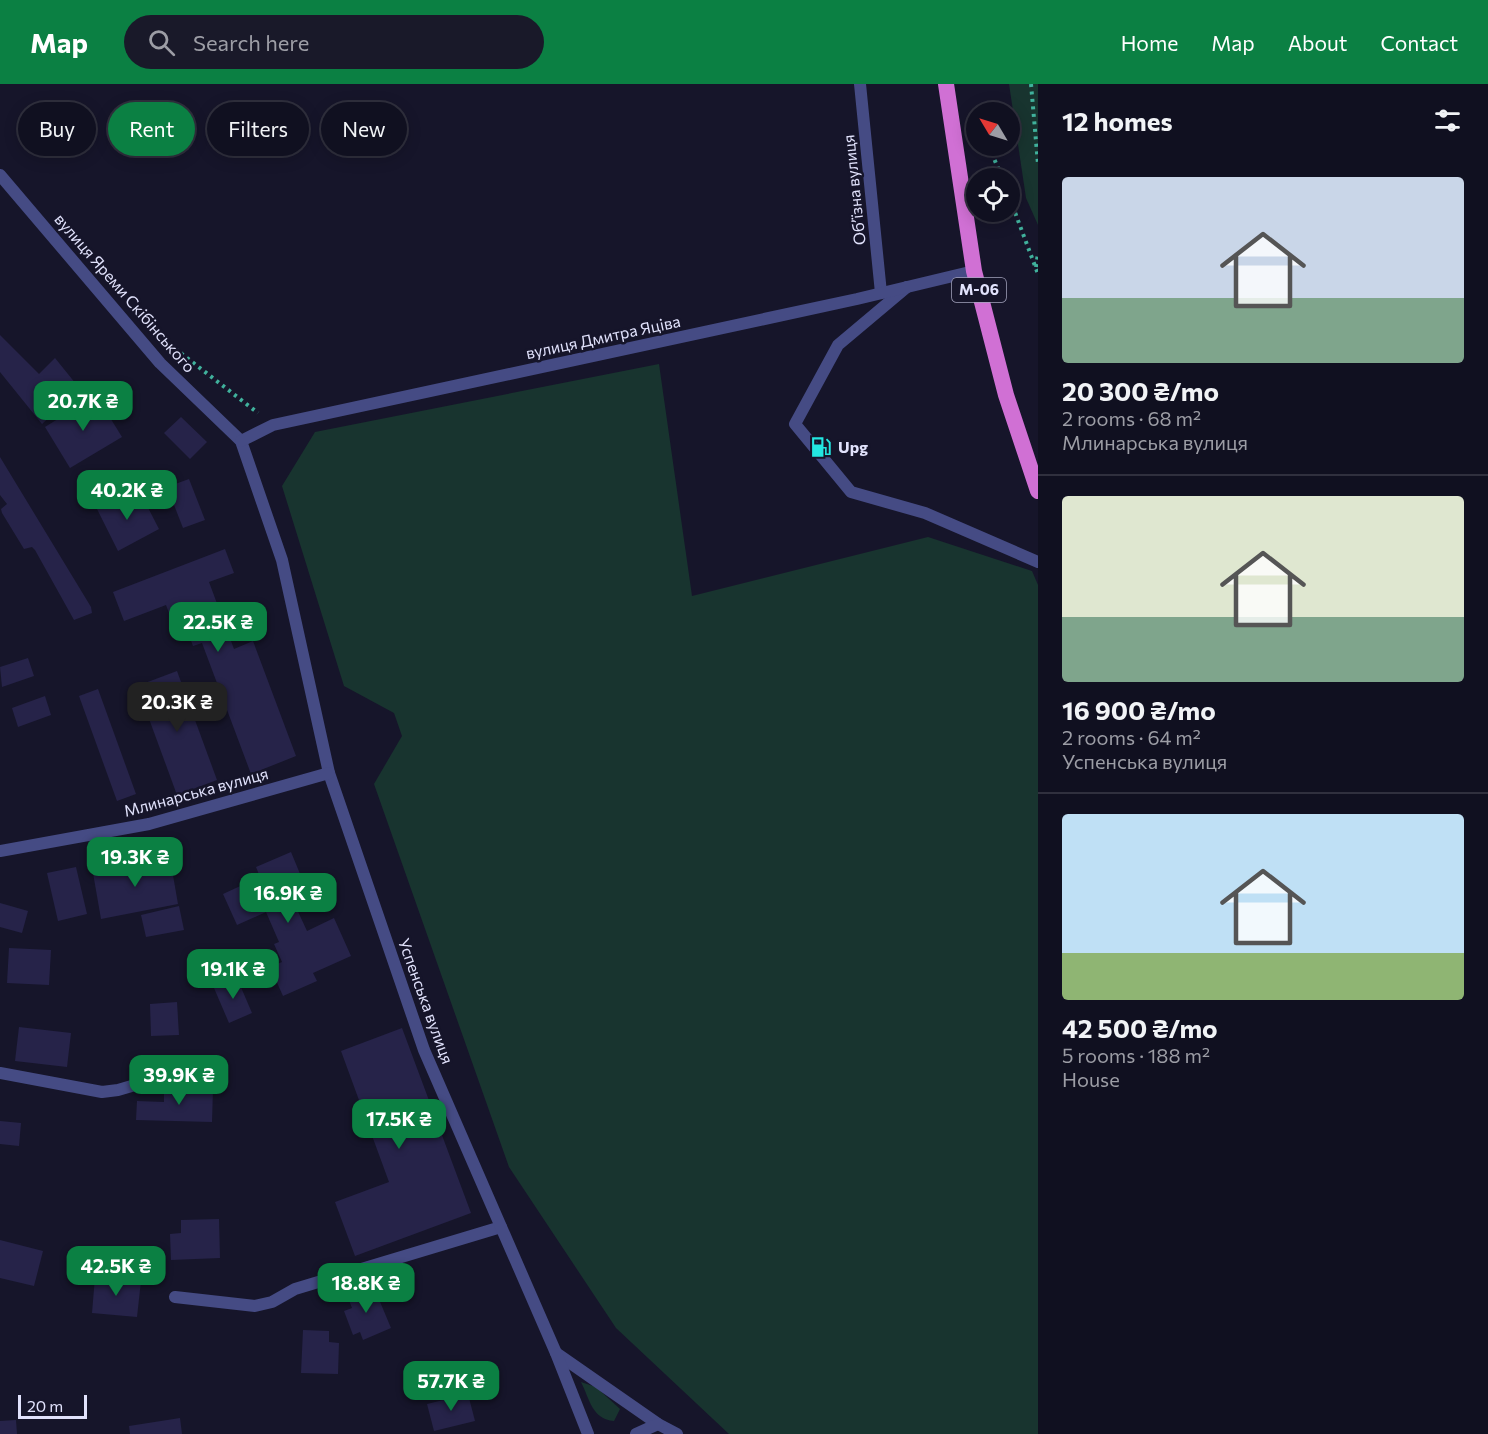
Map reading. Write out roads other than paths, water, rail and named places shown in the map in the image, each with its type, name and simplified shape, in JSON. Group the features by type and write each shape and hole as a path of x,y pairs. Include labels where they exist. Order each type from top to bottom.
{"highway":[{"name":"М-06","path":"946,84 974,271 1006,395 1038,491"}],"street":[{"name":"Обʼїзна вулиця","path":"860,84 881,293"},
{"name":"вулиця Яреми Скібінського","path":"0,175 160,363 242,441 282,560 329,773"},
{"name":"вулиця Дмитра Яціва","path":"242,441 273,425 974,271"},
{"path":"907,287 838,345 795,424 851,492 925,513 1038,562"},
{"name":"Млинарська вулиця","path":"0,851 149,824 329,773"},
{"name":"Успенська вулиця","path":"329,773 424,1050 556,1353 588,1434"},
{"path":"0,1073 102,1092 152,1080"},
{"path":"175,1297 255,1306 272,1302 294,1289 501,1227"},
{"path":"556,1353 658,1424 677,1434"},
{"path":"636,1434 658,1424"}],"place":[{"name":"Upg","path":"821,447"}]}
